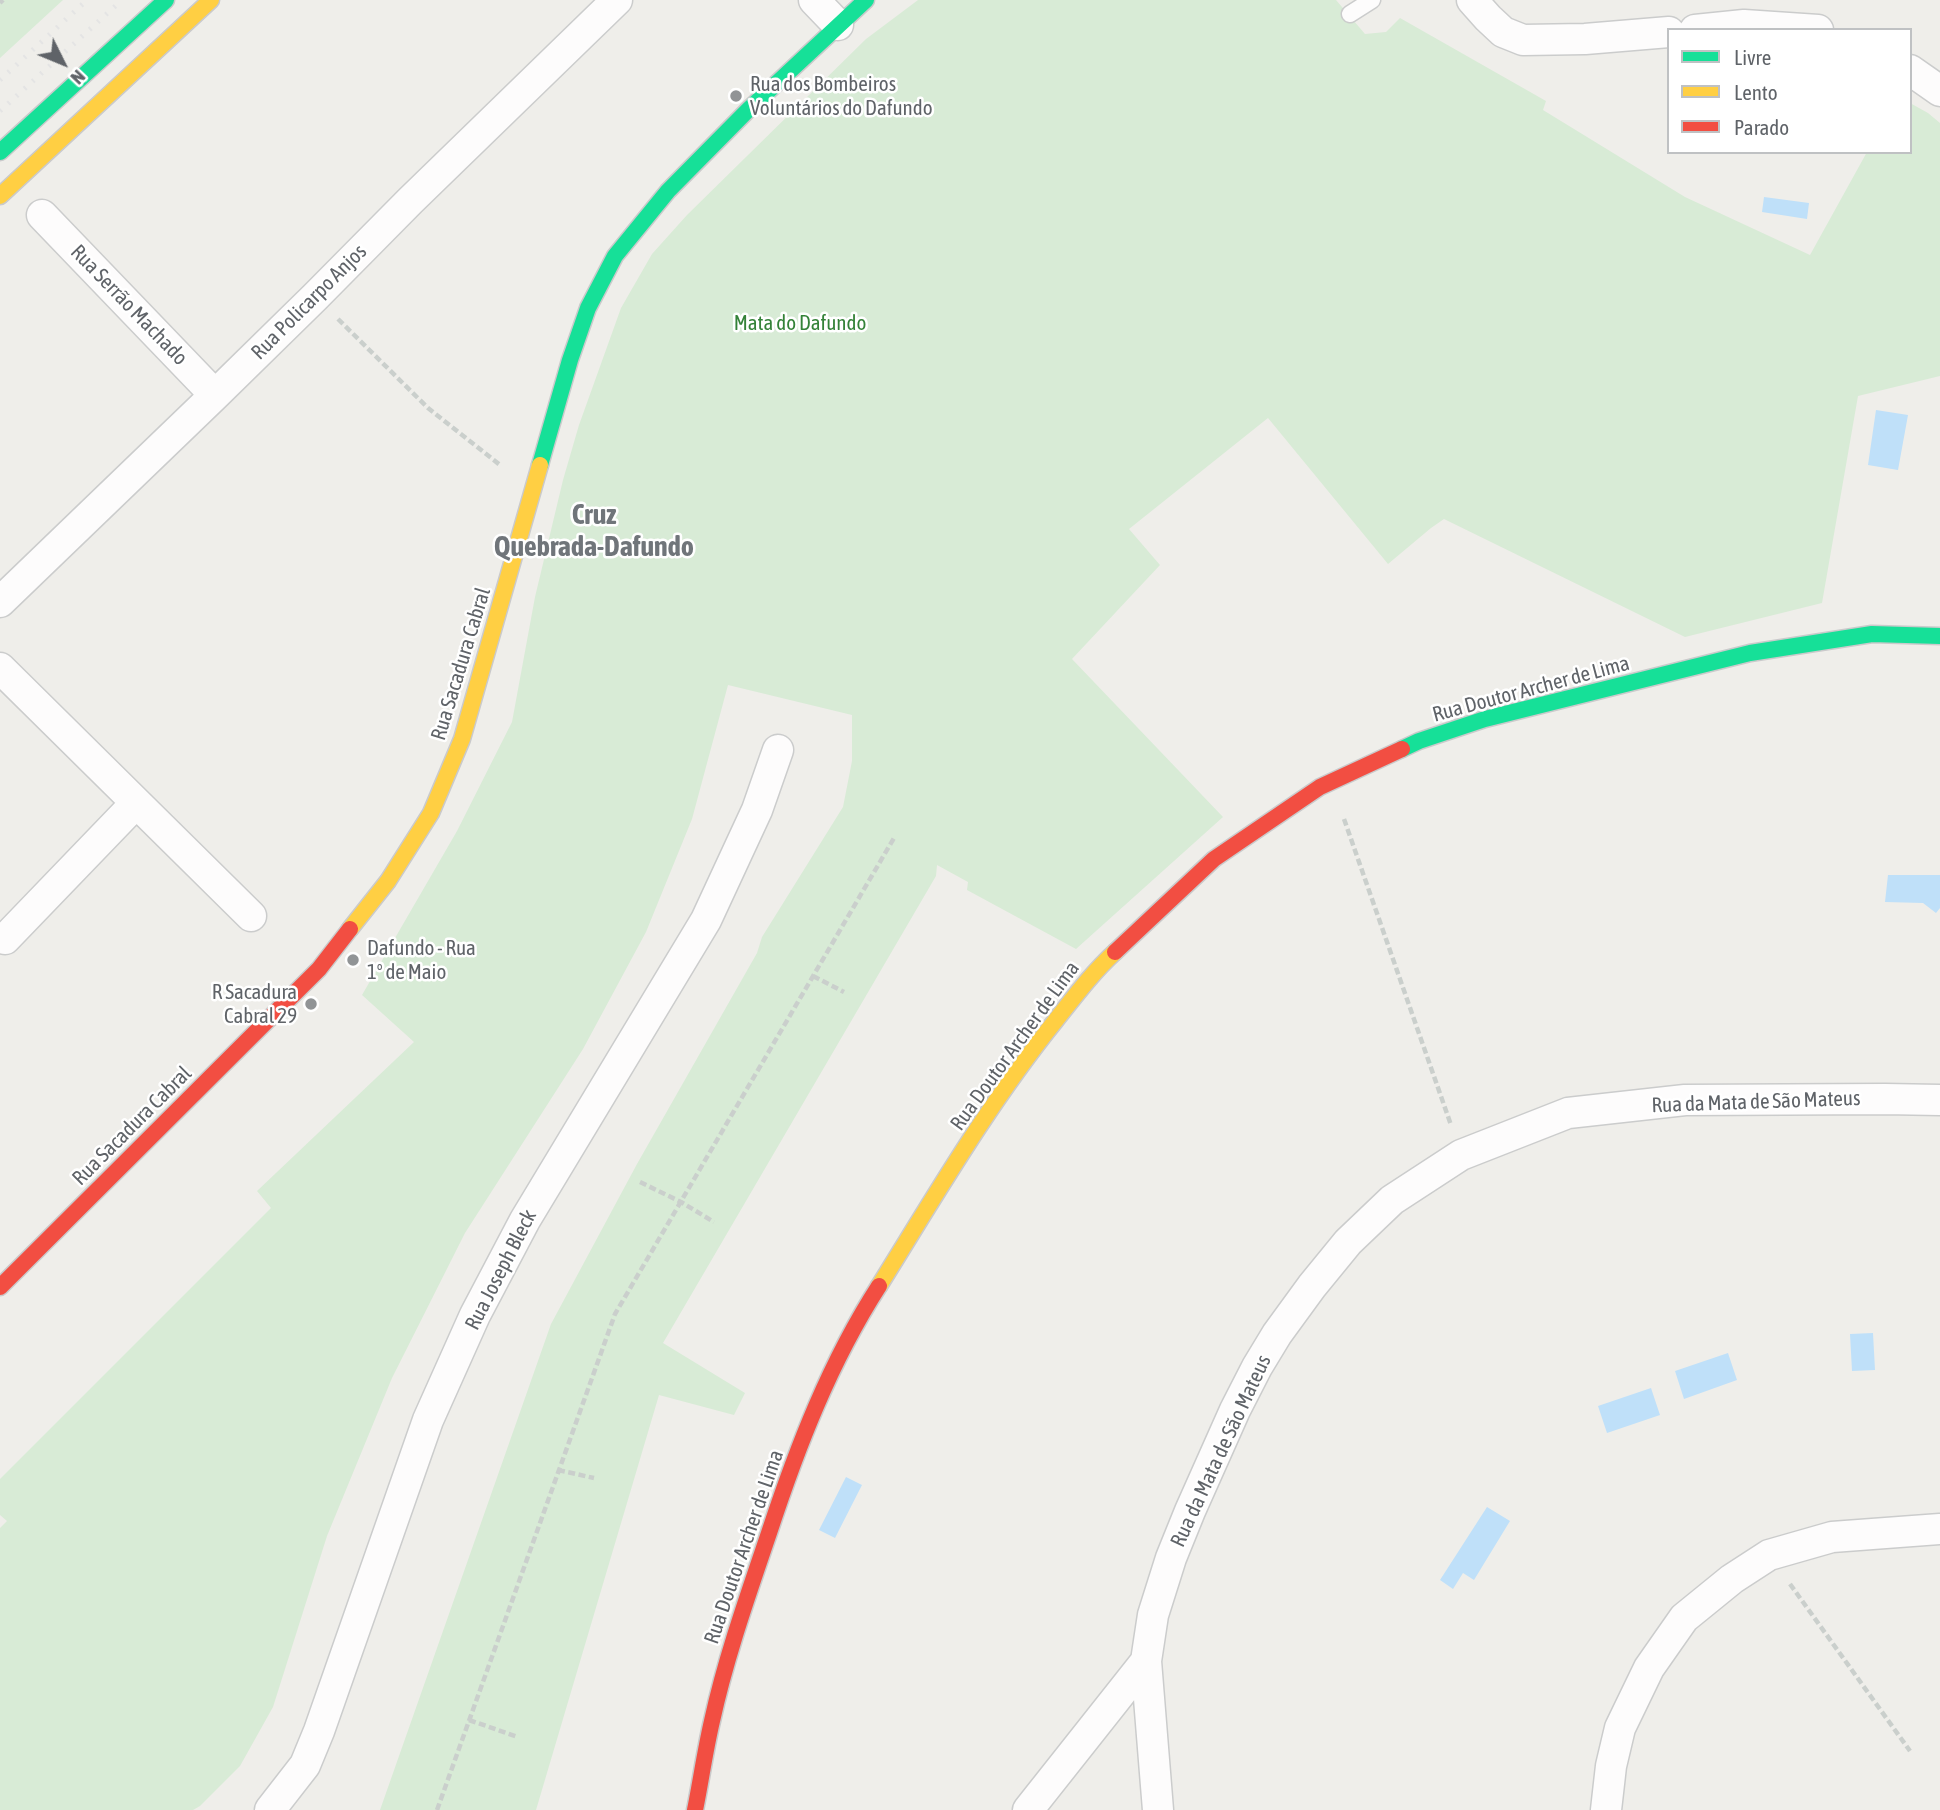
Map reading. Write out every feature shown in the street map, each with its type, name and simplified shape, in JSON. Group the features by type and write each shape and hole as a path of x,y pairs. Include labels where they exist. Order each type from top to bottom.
{"street":[{"path":"0,152 166,0"},
{"path":"0,196 211,0"},
{"name":"Rua Policarpo Anjos","path":"0,602 617,0"},
{"path":"814,0 838,25"},
{"name":"Rua Sacadura Cabral","path":"0,1287 312,977 388,881 431,813 462,739 570,360 588,307 615,256 668,191 748,110 866,0"},
{"path":"1472,0 1503,32 1524,40 1585,39 1667,32"},
{"path":"1715,28 1744,25 1788,28"},
{"path":"1912,71 1940,91"},
{"name":"Rua Serrão Machado","path":"42,215 215,395"},
{"name":"Rua Doutor Archer de Lima","path":"695,1810 712,1720 750,1588 785,1484 816,1407 862,1312 983,1120 1037,1044 1099,967 1214,859 1320,787 1419,741 1485,719 1749,653 1872,634 1940,636"},
{"path":"0,668 251,916"},
{"name":"Rua Joseph Bleck","path":"270,1810 305,1765 428,1420 475,1315 525,1220 706,920 757,810 778,750"},
{"path":"5,939 136,803"},
{"name":"Rua da Mata de São Mateus","path":"1028,1810 1146,1661 1153,1615 1171,1558 1235,1410 1257,1367 1312,1286 1357,1234 1392,1200 1461,1155 1568,1113 1685,1100 1940,1100"},
{"path":"1605,1810 1620,1728 1649,1668 1684,1618 1732,1579 1769,1555 1832,1536 1940,1529"},
{"path":"1146,1661 1158,1810"}],"lane":[{"path":"1350,15 1373,0"}],"path":[{"path":"315,297 428,408 534,491"},
{"path":"1331,782 1461,1155"},
{"path":"436,1810 615,1314 894,838"},
{"path":"813,976 845,992"},
{"path":"640,1182 714,1222"},
{"path":"558,1471 594,1478"},
{"path":"1769,1555 1910,1751"},
{"path":"469,1720 517,1737"}],"green space":[{"path":"0,0 63,0 0,58"},
{"name":"Mata do Dafundo","path":"918,0 1336,0 1365,34 1386,32 1400,18 1546,101 1543,110 1685,197 1810,255 1866,154 1912,154 1912,104 1940,123 1940,376 1858,396 1822,603 1685,637 1444,519 1388,564 1268,418 1129,529 1160,565 1072,659 1223,817 1076,949 967,890 968,882 937,865 936,876 663,1343 745,1393 734,1415 659,1395 536,1810 380,1810 551,1324 637,1164 757,953 762,937 843,807 852,761 852,715 728,685 692,819 646,932 583,1049 465,1233 392,1378 327,1536 273,1707 240,1766 193,1810 0,1810 0,1528 7,1521 0,1515 0,1479 271,1208 257,1191 414,1042 362,995 457,831 512,722 535,597 563,480 579,425 621,308 652,254 687,215 866,39"}],"water":[{"path":"1764,197 1809,203 1807,219 1762,212"},
{"path":"1876,410 1908,415 1898,470 1868,465"},
{"path":"1888,875 1940,875 1940,908 1936,913 1923,903 1885,902"},
{"path":"1873,1333 1875,1370 1852,1371 1850,1334"},
{"path":"1728,1353 1737,1380 1684,1399 1675,1371"},
{"path":"1651,1388 1660,1415 1607,1433 1598,1406"},
{"path":"846,1477 862,1485 835,1538 819,1530"},
{"path":"1487,1507 1510,1521 1474,1580 1463,1573 1453,1589 1440,1580"}],"railway":[{"path":"0,80 87,0"},
{"path":"0,111 122,0"}],"traffic: fast":[{"path":"0,152 166,0"},
{"path":"540,465 588,308 615,256 668,191 748,110 866,0"},
{"path":"1402,749 1485,719 1750,653 1872,634 1940,636"}],"traffic: slow":[{"path":"0,196 211,0"},
{"path":"350,929 388,881 431,813 462,739 540,465"},
{"path":"879,1286 963,1150 1008,1084 1077,993 1115,952"}],"traffic: jam":[{"path":"1115,952 1214,859 1320,787 1402,749"},
{"path":"0,1287 319,969 350,929"},
{"path":"695,1810 724,1673 780,1501 830,1375 879,1286"}],"place":[{"name":"Rua dos Bombeiros Voluntários do Dafundo","path":"736,96"},
{"name":"Dafundo - Rua 1º de Maio","path":"353,960"},
{"name":"R Sacadura Cabral 29","path":"311,1004"}],"district":[{"name":"Cruz Quebrada-Dafundo","path":"594,531"}]}
